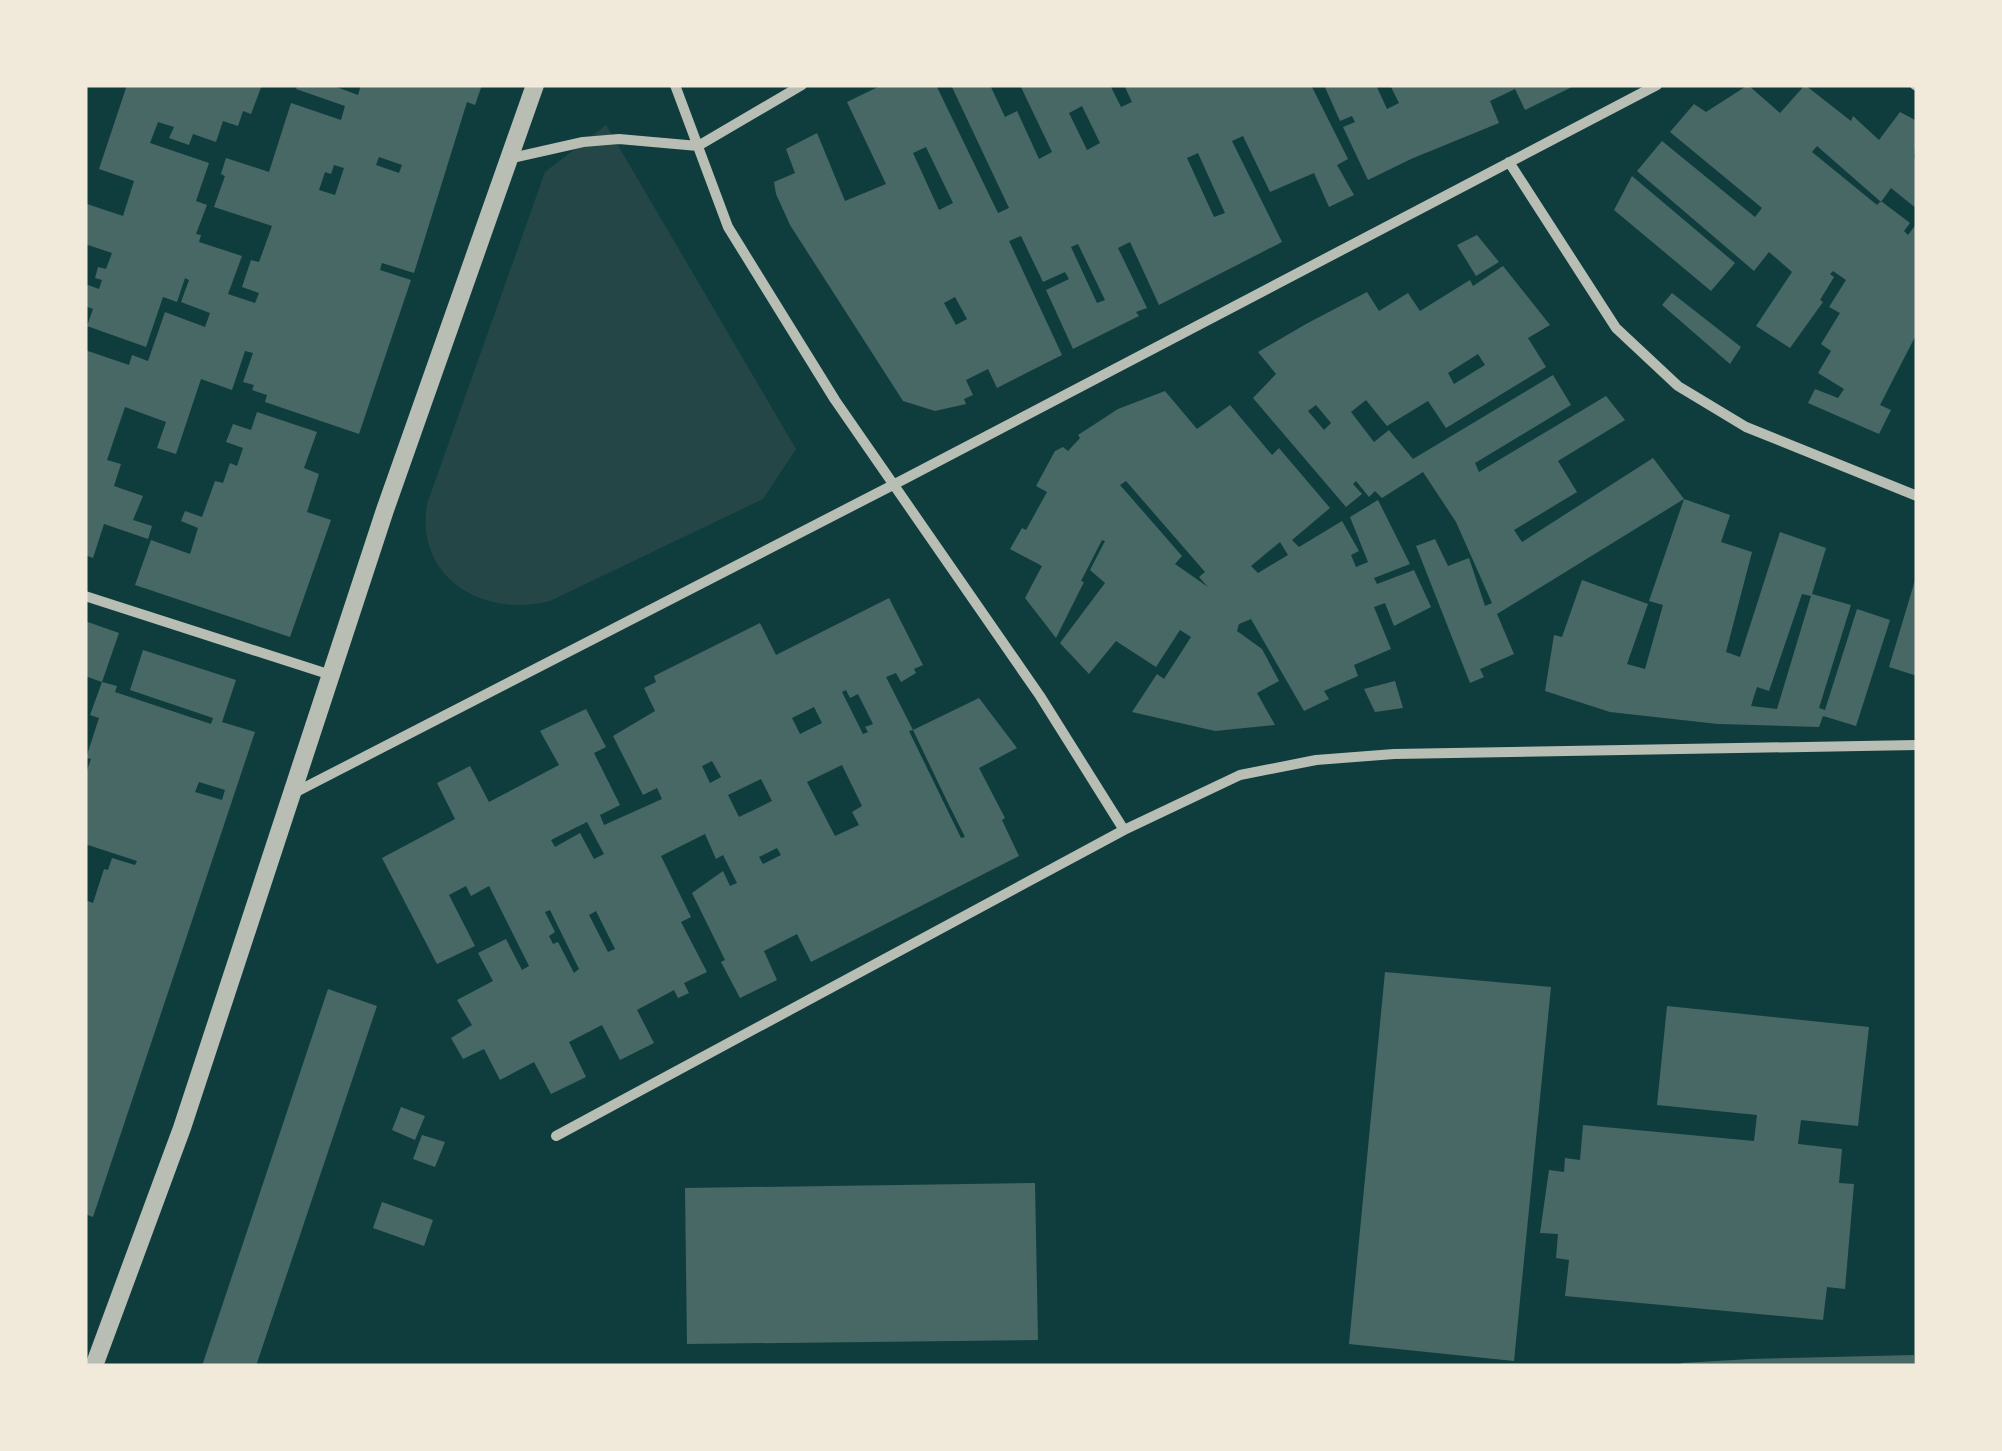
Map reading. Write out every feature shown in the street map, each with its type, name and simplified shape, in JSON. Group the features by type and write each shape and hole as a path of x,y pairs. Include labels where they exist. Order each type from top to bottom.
{"street":[{"path":"94,1366 182,1128 385,510 535,85"},
{"path":"675,85 728,227 835,400 1040,696 1124,830"},
{"path":"512,158 583,142 618,139 698,146 802,85"},
{"path":"292,794 1657,85"},
{"path":"1510,162 1616,328 1678,386 1746,427 1917,496"},
{"path":"85,596 331,675"},
{"path":"556,1136 1124,830 1240,775 1316,760 1394,754 1917,745"}],"shaded area":[{"path":"606,125 796,449 763,499 550,601 501,604 459,587 443,572 432,553 426,530 427,504 545,172"}],"building":[{"path":"127,85 262,85 251,114 243,111 238,126 223,121 216,142 193,134 189,145 169,138 174,127 158,122 150,143 209,163 196,201 207,205 196,234 201,235 199,242 242,256 228,294 255,303 259,293 242,287 251,260 259,262 272,226 214,207 225,176 221,174 226,158 269,172 291,103 341,120 345,106 296,89 298,85 331,85 358,95 361,85 482,85 475,105 467,102 414,273 382,263 380,270 411,280 359,434 265,402 267,395 243,382 253,353 245,351 232,390 201,379 176,454 157,448 166,422 125,407 107,460 121,464 114,486 143,496 133,520 152,526 148,539 104,524 93,558 85,555 85,350 129,365 132,355 148,361 165,312 205,327 210,313 181,302 189,280 185,278 177,302 163,297 146,347 87,326 93,309 85,306 85,284 99,289 102,280 95,278 98,267 106,269 112,253 85,244 85,210 87,204 123,216 134,181 99,169","holes":["379,157 402,165 399,173 376,165","334,165 344,168 335,195 319,190 325,172 331,174"]},
{"path":"882,85 936,85 998,213 1009,208 951,85 990,85 1005,117 1017,111 1039,159 1052,152 1020,85 1110,85 1121,107 1132,102 1124,85 1311,85 1348,159 1337,165 1354,195 1329,207 1314,173 1270,192 1243,136 1232,141 1282,242 1159,305 1130,242 1118,248 1147,308 1136,312 1139,316 1073,349 1046,290 1069,279 1065,272 1043,282 1021,236 1009,241 1062,355 997,388 988,369 966,380 973,395 964,399 966,404 935,411 903,401 790,225 776,194 774,182 795,173 786,149 817,133 845,201 886,184 847,102","holes":["1082,106 1100,143 1087,150 1069,113","926,147 953,203 939,210 913,153","1198,153 1225,213 1214,217 1187,158","1078,244 1105,300 1097,303 1071,247","955,297 967,319 956,325 944,303"]},
{"path":"1324,85 1376,85 1387,109 1399,103 1390,85 1576,85 1525,110 1515,89 1490,101 1499,123 1368,180 1343,127 1355,122 1352,116 1340,121"},
{"path":"1748,85 1780,113 1805,85 1851,121 1853,116 1879,140 1900,112 1917,121 1917,209 1891,188 1881,201 1910,223 1904,231 1908,235 1917,223 1917,333 1880,405 1891,410 1879,434 1808,403 1815,389 1838,398 1844,389 1818,373 1831,351 1821,344 1840,313 1829,307 1846,280 1833,271 1830,274 1834,277 1820,300 1823,302 1790,348 1756,326 1792,272 1769,252 1754,271 1637,171 1662,141 1755,217 1762,208 1670,132 1694,104 1706,112","holes":["1817,146 1880,202 1877,205 1812,152"]},
{"path":"1632,176 1735,263 1711,291 1614,210"},
{"path":"1477,235 1499,262 1476,276 1457,245"},
{"path":"1503,266 1550,325 1528,338 1546,367 1446,428 1428,401 1387,426 1366,400 1351,412 1374,442 1389,430 1413,459 1553,375 1571,405 1475,463 1479,472 1606,396 1625,420 1558,461 1577,492 1514,530 1522,542 1653,458 1684,499 1497,614 1514,654 1480,669 1484,677 1470,683 1416,546 1435,539 1448,566 1469,558 1485,606 1492,603 1456,522 1423,472 1382,498 1375,491 1369,497 1356,481 1353,484 1362,494 1346,507 1253,398 1276,374 1258,352 1367,292 1379,311 1408,293 1420,311 1470,280 1473,286","holes":["1478,354 1485,365 1454,384 1448,373","1316,405 1331,423 1324,430 1308,411"]},
{"path":"1672,293 1741,347 1730,364 1662,305"},
{"path":"1165,391 1197,429 1230,405 1272,455 1279,448 1330,508 1292,540 1299,547 1342,521 1359,551 1351,555 1356,567 1368,562 1350,517 1378,500 1410,564 1374,578 1377,584 1414,570 1431,607 1394,626 1385,603 1374,607 1391,649 1354,665 1358,676 1324,691 1329,699 1304,711 1251,619 1239,624 1237,631 1262,649 1279,681 1257,693 1275,725 1215,731 1132,712 1157,674 1164,679 1191,637 1180,630 1156,667 1116,641 1089,674 1060,643 1105,583 1090,570 1105,541 1102,540 1081,581 1084,582 1056,638 1025,598 1042,566 1010,549 1022,528 1026,530 1047,492 1036,486 1055,451 1063,447 1068,451 1080,438 1078,435 1118,409","holes":["1126,481 1205,572 1199,577 1208,587 1175,564 1182,556 1120,485","1280,542 1288,555 1258,573 1251,566"]},
{"path":"257,412 317,432 304,468 319,474 307,512 331,520 290,637 135,585 151,540 190,554 198,528 181,521 185,511 202,517 215,481 223,483 230,463 237,466 243,448 226,442 233,424 251,430"},
{"path":"1684,499 1730,515 1721,542 1752,552 1726,652 1740,657 1780,532 1826,548 1812,594 1851,605 1819,708 1825,710 1857,609 1890,620 1856,726 1823,716 1819,727 1718,724 1610,712 1545,691 1554,635 1562,637 1582,580 1648,604 1627,664 1645,669 1663,605 1649,601","holes":["1802,594 1811,596 1777,709 1751,706 1757,687 1769,691"]},
{"path":"1917,578 1917,676 1889,667"},
{"path":"889,598 923,665 901,682 896,673 886,677 913,730 979,698 1017,748 979,768 1019,856 811,962 797,934 764,951 777,980 740,998 692,893 723,871 730,886 737,883 723,855 716,859 705,834 661,856 691,917 681,922 707,972 684,983 689,993 678,998 674,990 637,1010 654,1043 620,1060 602,1025 569,1042 586,1077 551,1094 534,1062 500,1080 484,1049 463,1059 451,1038 472,1025 457,1000 493,981 478,953 506,939 522,970 529,966 489,886 471,896 466,886 449,895 475,946 437,964 382,858 455,819 437,783 470,766 489,802 559,765 540,731 586,709 606,747 594,753 620,805 600,815 604,825 662,799 657,788 643,795 613,736 655,711 644,688 656,682 654,676 760,623 776,655","holes":["846,690 850,698 858,694 873,724 865,727 868,732 863,734 842,692","814,707 822,723 800,734 792,718","913,730 965,837 961,838 909,731","712,761 721,777 710,783 702,766","842,765 862,806 852,812 859,825 835,836 807,782","761,779 772,801 739,817 728,795","587,822 604,854 594,859 580,833 555,847 551,840","777,848 781,855 763,864 759,857","550,910 579,969 574,973 558,942 553,944 549,936 555,932 545,912","596,911 615,949 608,952 589,915"]},
{"path":"85,621 119,633 102,682 85,676"},
{"path":"143,650 236,680 222,722 255,732 93,1217 85,1214 85,900 93,903 104,869 108,870 112,858 135,865 137,861 85,844 85,776 91,759 86,758 99,718 90,715 102,682 117,686 115,692 211,724 213,718 130,690","holes":["199,782 225,790 222,800 195,792"]},
{"path":"1395,681 1403,708 1375,712 1364,689"},
{"path":"1385,972 1551,987 1514,1361 1349,1344"},
{"path":"328,989 377,1006 256,1366 202,1366"},
{"path":"1667,1006 1869,1027 1858,1126 1801,1120 1798,1144 1842,1149 1839,1183 1854,1184 1845,1289 1827,1287 1823,1320 1565,1296 1569,1260 1556,1258 1558,1234 1540,1233 1549,1170 1564,1172 1565,1158 1580,1160 1583,1125 1754,1141 1757,1115 1657,1105"},
{"path":"401,1107 425,1116 415,1140 392,1130"},
{"path":"422,1135 445,1142 435,1167 413,1159"},
{"path":"1035,1183 1038,1340 687,1344 685,1188"},
{"path":"382,1202 433,1220 424,1246 373,1228"},
{"path":"1914,1355 1914,1366 1681,1363 1750,1359"}]}
